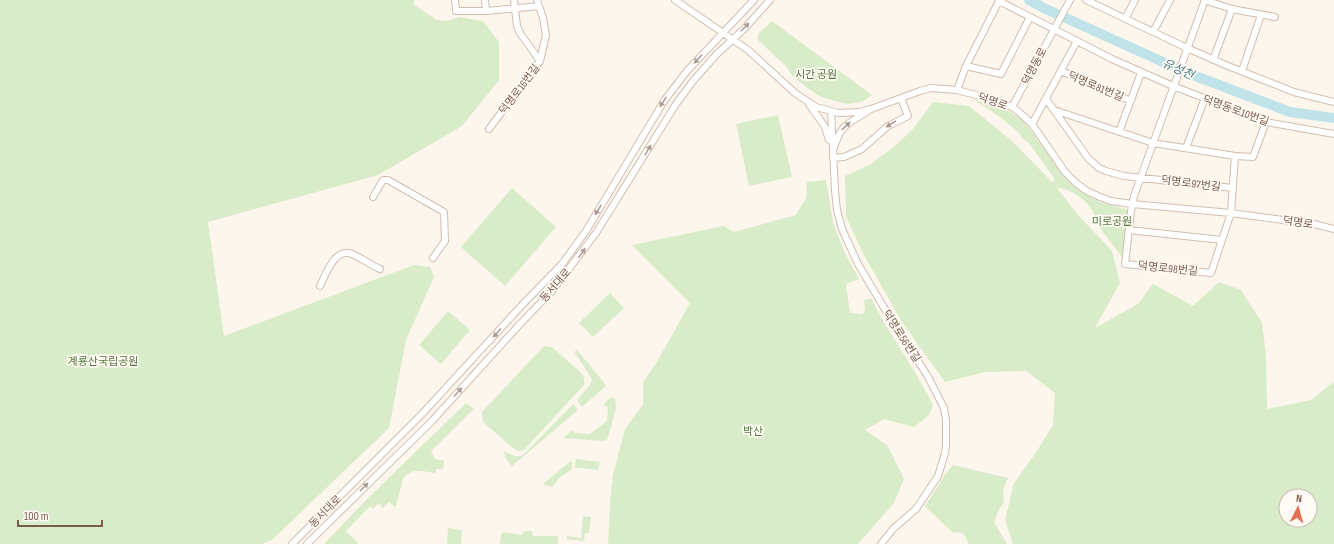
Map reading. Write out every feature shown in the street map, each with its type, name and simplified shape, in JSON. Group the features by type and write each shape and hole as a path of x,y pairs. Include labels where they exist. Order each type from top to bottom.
{"street":[{"path":"455,0 456,11 486,12 514,9 538,3"},
{"path":"485,0 486,12"},
{"path":"514,0 517,26 520,33 540,61"},
{"name":"덕명로","path":"675,0 748,50 809,104 831,111 849,113 871,109 931,88 957,90 995,100 1012,107 1032,124 1065,172 1087,191 1100,197 1111,201 1132,204 1231,213 1314,224 1334,229"},
{"name":"동서대로","path":"292,544 422,414 523,304 562,264 586,231 664,101 687,71 754,0"},
{"name":"동서대로","path":"307,544 432,421 552,291 596,233 680,98 706,66 745,28 770,0"},
{"name":"덕명동로","path":"1012,107 1070,0"},
{"path":"1086,0 1099,3 1125,19 1214,60 1294,92 1334,102"},
{"path":"1125,19 1135,0"},
{"path":"1154,32 1170,0"},
{"path":"1132,204 1204,0 1232,9 1275,17"},
{"name":"덕명동로10번길","path":"966,66 999,1 1055,28 1141,73 1174,84 1266,122 1334,134"},
{"name":"덕명로16번길","path":"489,129 540,61 546,35 543,18 538,3"},
{"path":"1214,60 1232,9"},
{"path":"1242,71 1261,14"},
{"path":"957,90 966,66 1001,74 1030,17"},
{"name":"덕명로81번길","path":"1032,124 1078,41"},
{"name":"덕명로81번길","path":"1061,71 1131,101"},
{"path":"1120,132 1141,73"},
{"path":"832,156 844,156 862,149 888,126 908,116 901,98"},
{"path":"1186,148 1205,98"},
{"name":"덕명로97번길","path":"1046,99 1088,158 1099,168 1114,174 1233,188 1235,156"},
{"path":"809,104 825,127 832,156"},
{"path":"832,156 836,140 843,128 852,120 871,109"},
{"path":"1054,110 1153,143 1235,156 1252,157 1266,122"},
{"name":"덕명로56번길","path":"831,111 832,156 837,210 850,249 889,316 927,375 944,408 946,420 946,447 938,476 916,509 893,529 881,544"},
{"path":"373,197 382,180 388,180 444,212 445,241 433,258"},
{"name":"덕명로98번길","path":"1132,204 1125,264 1211,273 1231,213 1233,188"},
{"path":"1128,230 1222,240"},
{"path":"320,286 335,258 341,254 348,253 380,269"}],"green space":[{"name":"계룡산국립공원","path":"0,0 415,0 413,4 437,20 448,21 459,17 483,21 499,42 499,80 462,126 378,175 208,222 224,336 414,265 430,267 434,277 406,340 389,428 272,540 262,544 0,544"},
{"name":"시간 공원","path":"772,21 872,95 862,102 847,104 821,97 806,87 792,76 786,66 758,40 758,34"},
{"name":"미로공원","path":"974,100 997,106 1014,114 1028,127 1060,170 1076,188 1097,200 1126,209 1128,211 1123,258 1096,223 1095,216 1088,204 1070,191 1057,188 1078,215 1112,251 1120,283 1095,328 1138,304 1153,284 1193,306 1219,282 1241,290 1262,323 1266,355 1267,409 1311,400 1334,382 1334,544 1013,544 1005,520 1014,483 1035,454 1053,425 1055,393 1026,371 986,372 945,382 902,322 865,257 846,217 845,176 871,164 896,145 913,129 933,102 969,106 1012,141 1053,183 1054,178 1029,143 1024,140 1019,133 1000,117"},
{"path":"778,115 792,177 749,186 736,124"},
{"name":"박산","path":"826,180 833,222 844,251 859,279 846,284 850,313 863,314 865,309 864,300 871,298 933,405 929,415 914,427 884,419 865,430 887,445 904,479 894,503 858,544 608,544 613,475 625,429 643,405 643,382 657,362 690,303 632,245 724,226 734,232 796,215 806,198 807,182"},
{"path":"512,188 556,227 505,286 461,247"},
{"path":"610,293 624,308 593,337 579,323"},
{"path":"448,311 470,330 441,364 419,345"},
{"path":"544,346 552,347 581,373 584,379 584,385 524,450 519,451 513,448 483,422 482,412"},
{"path":"577,350 606,385 582,407 577,400 590,385 592,379 575,353"},
{"path":"613,397 615,398 616,409 607,440 563,438 572,430 575,433 590,434 607,421 608,407 603,405"},
{"path":"466,403 474,409 431,451 435,459 444,461 443,469 436,469 436,473 418,471 406,475 403,479 395,507 389,502 383,508 378,503 373,509 370,506 346,531 359,544 324,544 367,499"},
{"path":"573,404 578,410 512,466 506,459 504,451 511,455 523,455"},
{"path":"576,459 600,462 598,470 575,468"},
{"path":"571,461 572,469 558,479 552,487 545,485 544,483"},
{"path":"953,465 1008,478 1003,490 1004,501 994,522 1007,544 969,544 963,533 952,532 925,506 944,476"},
{"path":"583,516 591,517 589,533 585,533 584,541 567,539 567,536 581,538"},
{"path":"448,528 462,530 461,544 447,544"},
{"path":"524,531 532,531 533,536 558,536 558,544 500,544 501,535 503,532 521,535"}],"waterway":[{"name":"유성천","path":"1029,0 1185,72 1290,112 1334,118"}]}
